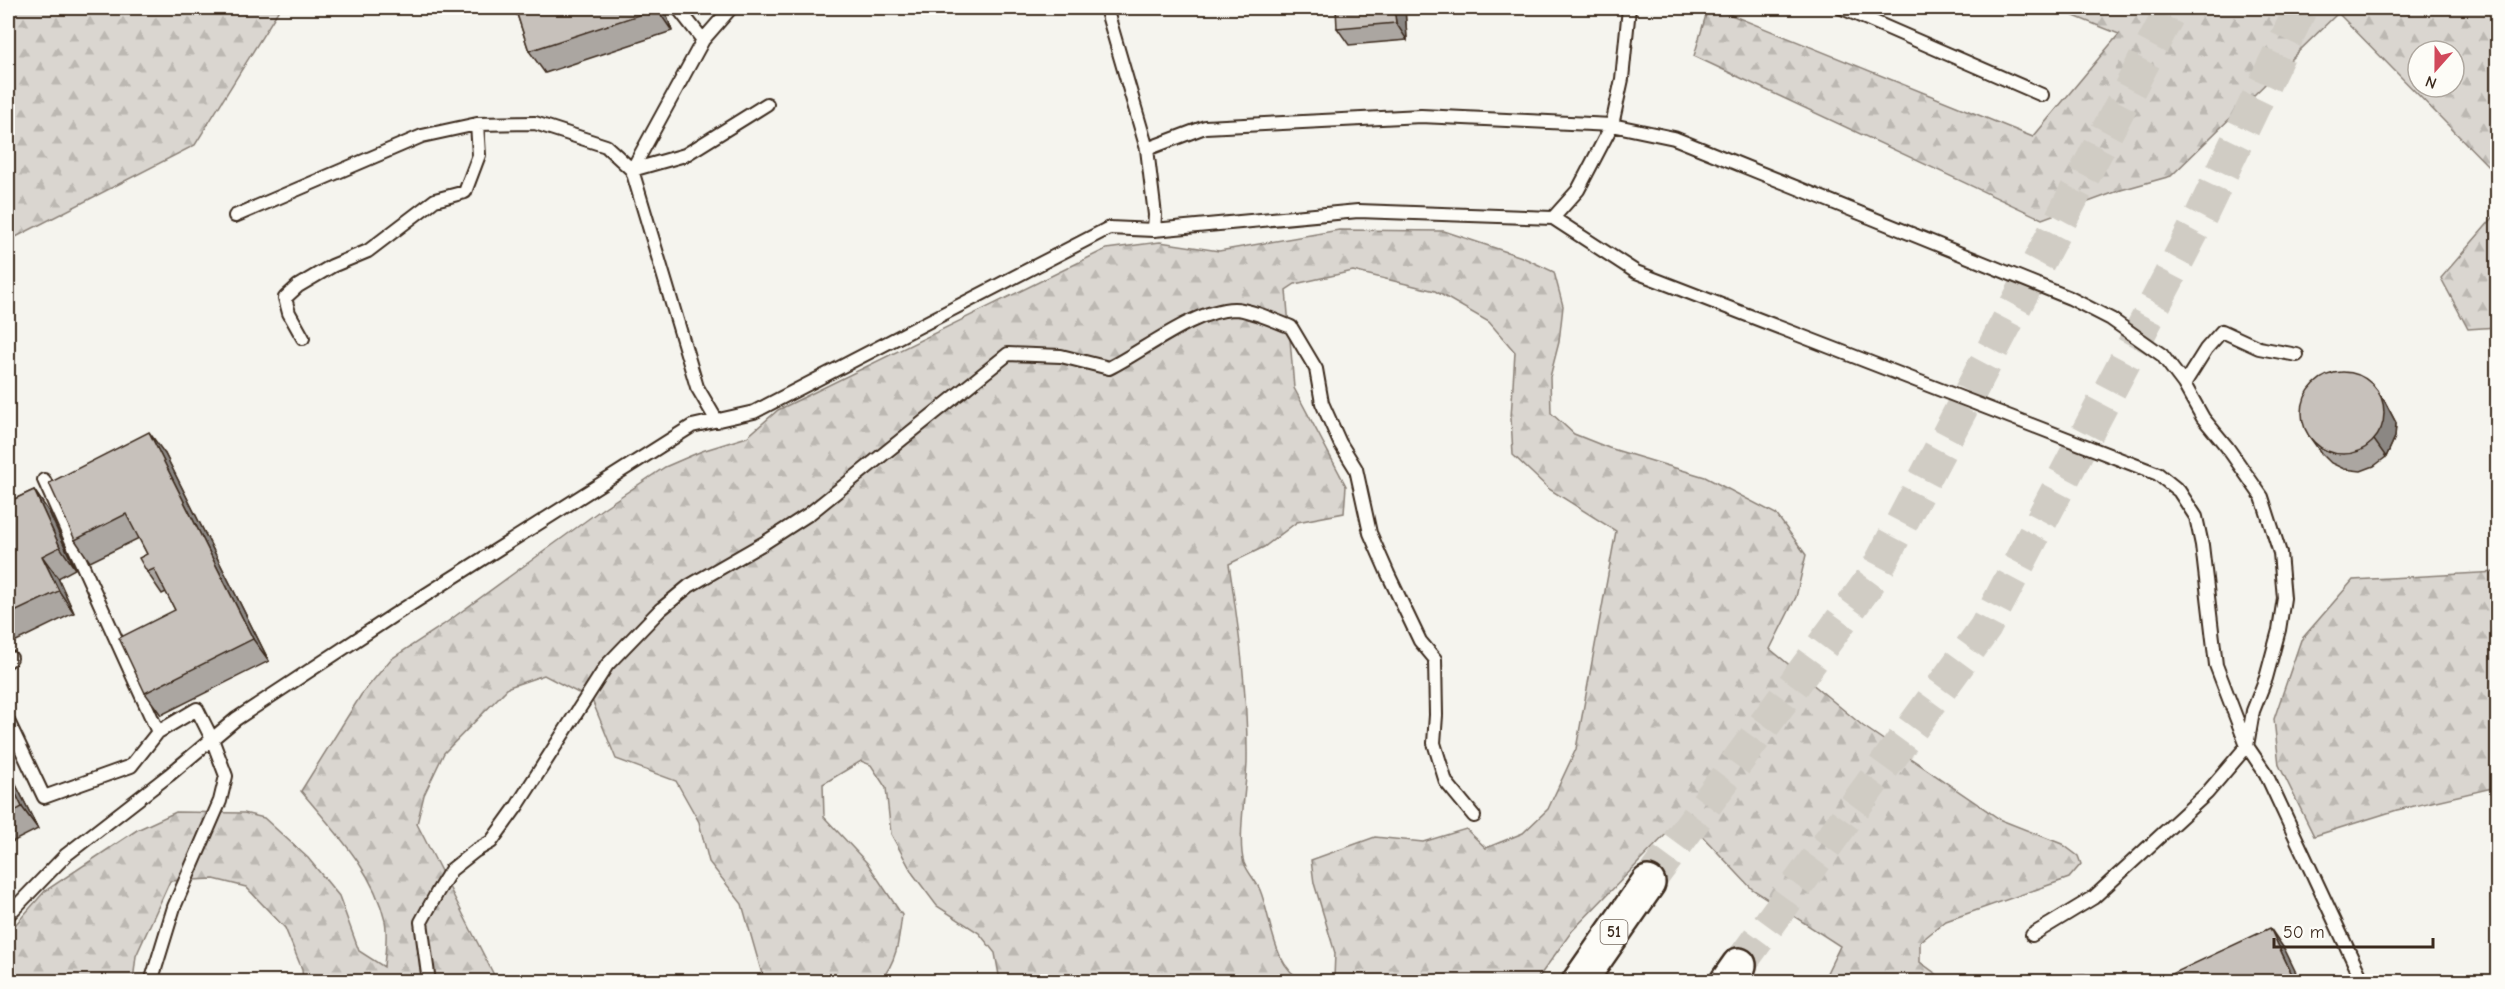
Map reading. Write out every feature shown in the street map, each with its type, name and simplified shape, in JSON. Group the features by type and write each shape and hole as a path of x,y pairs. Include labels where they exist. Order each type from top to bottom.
{"highway":[{"name":"51","path":"1579,981 1648,883"}],"lane":[{"path":"678,8 703,40"},
{"path":"632,170 703,40 731,8"},
{"path":"1106,8 1146,149 1154,230"},
{"path":"1553,218 1578,190 1612,125 1622,79 1629,8"},
{"path":"1842,8 2042,95"},
{"path":"632,170 685,155 767,104"},
{"path":"1146,149 1205,127 1216,126 1421,116 1612,125 1674,138 2070,298 2111,319 2162,355 2184,384 2203,418 2227,447 2262,497 2280,553 2284,598 2279,630 2266,678 2253,711 2247,746 2207,793 2093,898 2032,935"},
{"path":"235,216 422,136 477,124 535,123 606,146 632,170 697,387 717,421"},
{"path":"303,338 289,313 285,298 298,286 332,266 368,251 435,200 465,192 479,155 477,124"},
{"path":"8,915 66,855 236,719 394,615 692,426 754,412 1109,228 1154,230 1358,211 1553,218 1636,272 2158,474 2179,491 2196,517 2202,545 2216,665 2247,746 2266,774 2363,981"},
{"path":"429,981 421,922 452,870 475,851 491,842 523,798 607,665 660,610 689,586 809,514 1008,354 1061,356 1109,368 1136,355 1180,326 1212,312 1236,309 1291,327 1316,369 1322,403 1340,443 1356,469 1370,533 1420,641 1435,659 1434,743 1446,782 1474,816"},
{"path":"2184,384 2206,350 2222,331 2259,348 2297,355"},
{"path":"44,480 158,732"},
{"path":"8,721 44,797 131,766 158,732 197,709 212,739 226,776 220,801 174,908 151,981"}],"green space":[{"path":"8,8 280,8 195,145 8,241"},
{"path":"1708,8 1714,8 2033,137 2119,34 2054,8 2497,8 2497,175 2422,99 2466,99 2466,39 2406,39 2406,82 2338,13 2171,176 2121,190 2042,219 1694,56"},
{"path":"2497,213 2497,327 2468,329 2441,278"},
{"path":"1339,230 1444,231 1522,257 1554,272 1563,306 1559,342 1550,377 1551,413 1574,434 1609,448 1705,477 1776,514 1806,555 1796,597 1770,649 1863,726 2001,820 2062,844 2078,856 2081,864 2069,878 1946,921 1920,942 1920,962 1946,981 1823,981 1840,946 1752,889 1687,820 1670,830 1572,931 1536,981 1329,981 1334,978 1335,953 1314,883 1311,860 1375,837 1423,842 1466,829 1486,848 1523,833 1548,809 1576,749 1616,531 1549,489 1513,455 1511,418 1515,352 1489,322 1435,291 1353,271 1295,284 1286,290 1294,388 1346,486 1344,513 1297,522 1264,547 1229,564 1246,713 1247,763 1242,854 1246,867 1260,890 1279,954 1293,974 1304,981 1000,981 995,953 979,933 937,906 913,874 891,834 886,788 871,765 861,761 823,784 824,817 868,864 902,915 894,958 880,981 764,981 742,904 709,862 699,822 676,781 616,759 592,700 544,675 509,687 444,753 424,795 417,824 497,981 303,981 302,969 285,928 246,887 214,879 170,881 136,956 133,981 8,982 8,933 45,891 137,830 176,812 244,813 264,818 308,858 339,896 359,951 384,967 386,926 371,884 350,851 301,791 361,695 391,659 443,625 602,509 665,467 702,451 747,437 778,410 1106,249 1160,242 1219,251"},
{"path":"2497,572 2497,787 2397,810 2314,836 2279,765 2274,719 2301,640 2353,580"},
{"path":"2084,974 2091,981 2044,981"}],"building":[{"path":"515,8 656,8 657,9 529,51"},
{"path":"1336,8 1394,8 1396,23 1337,28"},
{"path":"2343,372 2359,376 2372,384 2380,397 2384,413 2380,429 2372,442 2359,450 2343,454 2327,450 2314,442 2306,429 2302,413 2306,397 2314,384 2327,376"},
{"path":"149,432 253,639 145,693 119,638 175,610 154,569 147,572 139,558 147,554 126,514 75,540 49,483"},
{"path":"34,490 60,547 42,556 59,591 8,615 8,502"},
{"path":"8,778 22,807 8,815"},
{"path":"2270,928 2295,981 2176,981 2172,974"}],"tunnel":[{"path":"1648,883 1873,577 2172,8"},
{"path":"1739,965 1985,628 2202,214 2301,8"}]}
